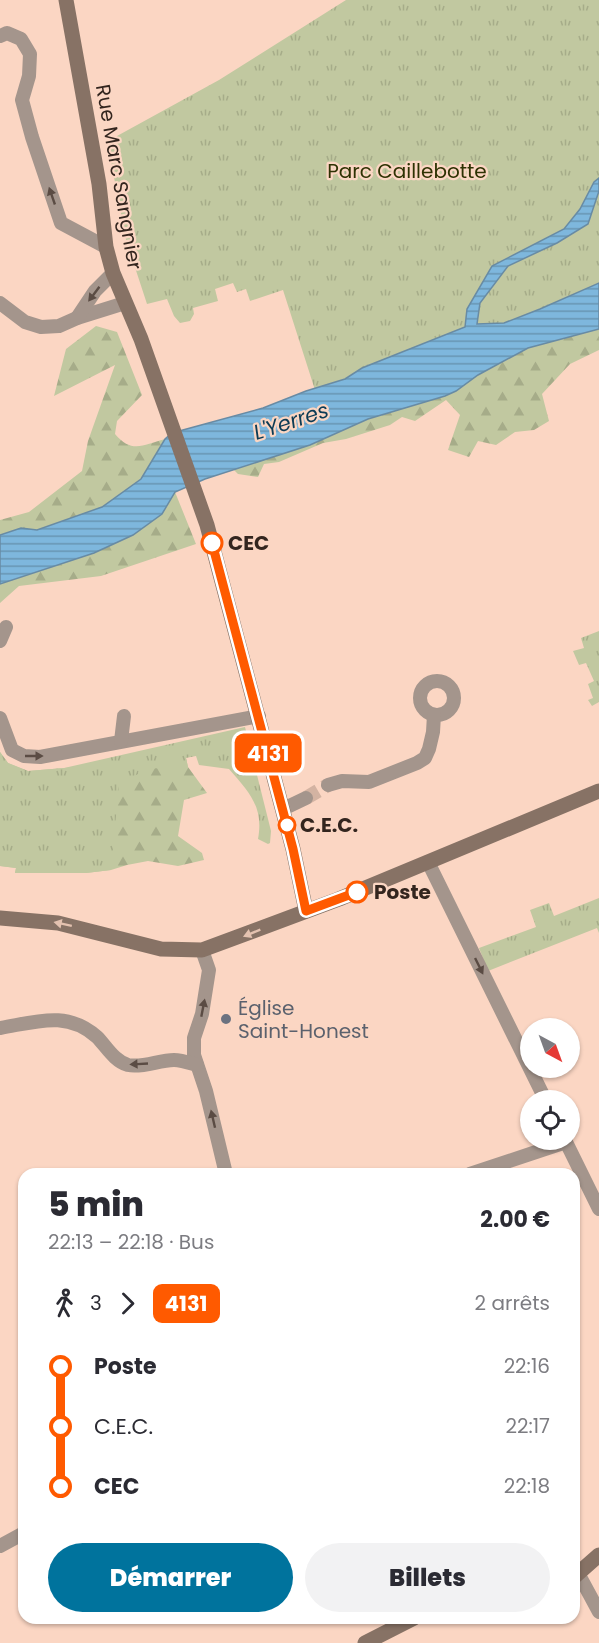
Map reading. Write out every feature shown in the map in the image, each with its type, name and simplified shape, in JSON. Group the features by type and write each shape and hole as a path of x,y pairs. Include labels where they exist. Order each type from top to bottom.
{"street":[{"name":"Rue Marc Sangnier","path":"66,0 99,184 106,247 113,273 141,339 196,493 218,563 259,716"},
{"path":"0,36 7,33 21,39 30,54 29,76 22,100 61,223 106,247"},
{"path":"77,318 95,291 113,273"},
{"path":"0,303 25,322 41,327 59,326 125,303"},
{"path":"0,641 6,627"},
{"path":"328,785 342,781 369,782 425,758 433,732 434,715"},
{"path":"121,741 124,716"},
{"path":"0,718 12,750 24,756 40,757 259,716 306,911"},
{"path":"0,918 57,922 162,949 202,950 306,911 599,791"},
{"path":"282,809 306,798"},
{"path":"428,862 541,1090"},
{"path":"202,950 209,970 202,1014 194,1038 194,1055 206,1091 225,1168"},
{"path":"0,1028 58,1019 78,1024 97,1037 112,1054 127,1065 175,1060 197,1065"},
{"path":"489,1168 548,1150"},
{"path":"570,1150 579,1168"},
{"path":"580,1170 599,1209"},
{"path":"0,1546 18,1536"},
{"path":"580,1573 599,1555"},
{"path":"580,1581 599,1612"},
{"path":"365,1643 402,1624"}],"green space":[{"name":"Parc Caillebotte","path":"346,0 599,0 599,286 507,324 315,390 283,290 250,301 246,289 237,292 233,283 215,289 218,301 193,308 194,314 190,321 180,323 174,316 167,299 147,304 126,240 109,151 117,136 219,80"},
{"path":"599,308 599,350 570,364 542,394 549,421 534,430 515,432 496,445 478,441 469,457 448,450 460,415 446,400 415,421 402,417 390,425 346,439 323,443 279,462 264,464 258,477 238,474 229,465"},
{"path":"96,326 117,332 142,395 117,421 115,434 132,446 165,439 141,479 102,507 37,530 21,528 0,535 0,520 29,512 82,471 88,441 115,365 54,396 66,349"},
{"path":"175,492 196,544 101,576 19,586 0,603 0,584 94,553 133,535 162,514"},
{"path":"599,631 599,702 592,706 588,700 593,698 588,684 594,681 586,663 579,665 573,651 584,648 581,638"},
{"path":"245,727 271,831 270,843 258,839 257,809 249,793 236,777 229,769 199,765 196,756 186,758 188,767 139,769 138,774 119,784 111,870 86,873 15,873 16,868 0,866 0,752 8,763 28,771 64,768"},
{"path":"0,752 8,763 28,771 186,758 188,767 207,793 184,800 178,836 202,853 204,860 178,866 148,861 111,870 86,873 15,873 16,868 0,866"},
{"path":"599,898 599,933 597,928 488,971 479,948 536,927 530,910 549,903 554,916"}],"water":[{"name":"L'Yerres","path":"599,178 599,191 588,224 557,243 508,266 480,303 477,324 504,323 599,283 599,329 528,348 445,396 368,419 310,445 205,479 175,492 162,514 133,535 94,553 0,584 0,535 21,528 37,530 102,507 141,479 165,439 172,433 263,408 345,379 362,368 465,327 467,309 492,266 564,229 580,209 594,182"}],"tunnel":[{"path":"306,798 328,785"}],"bus line":[{"name":"4131","path":"212,543 293,849 306,911 357,892"}],"place":[{"name":"CEC","path":"212,543"},
{"name":"C.E.C.","path":"287,825"},
{"name":"Poste","path":"357,892"},
{"name":"Église Saint-Honest","path":"226,1019"}]}
